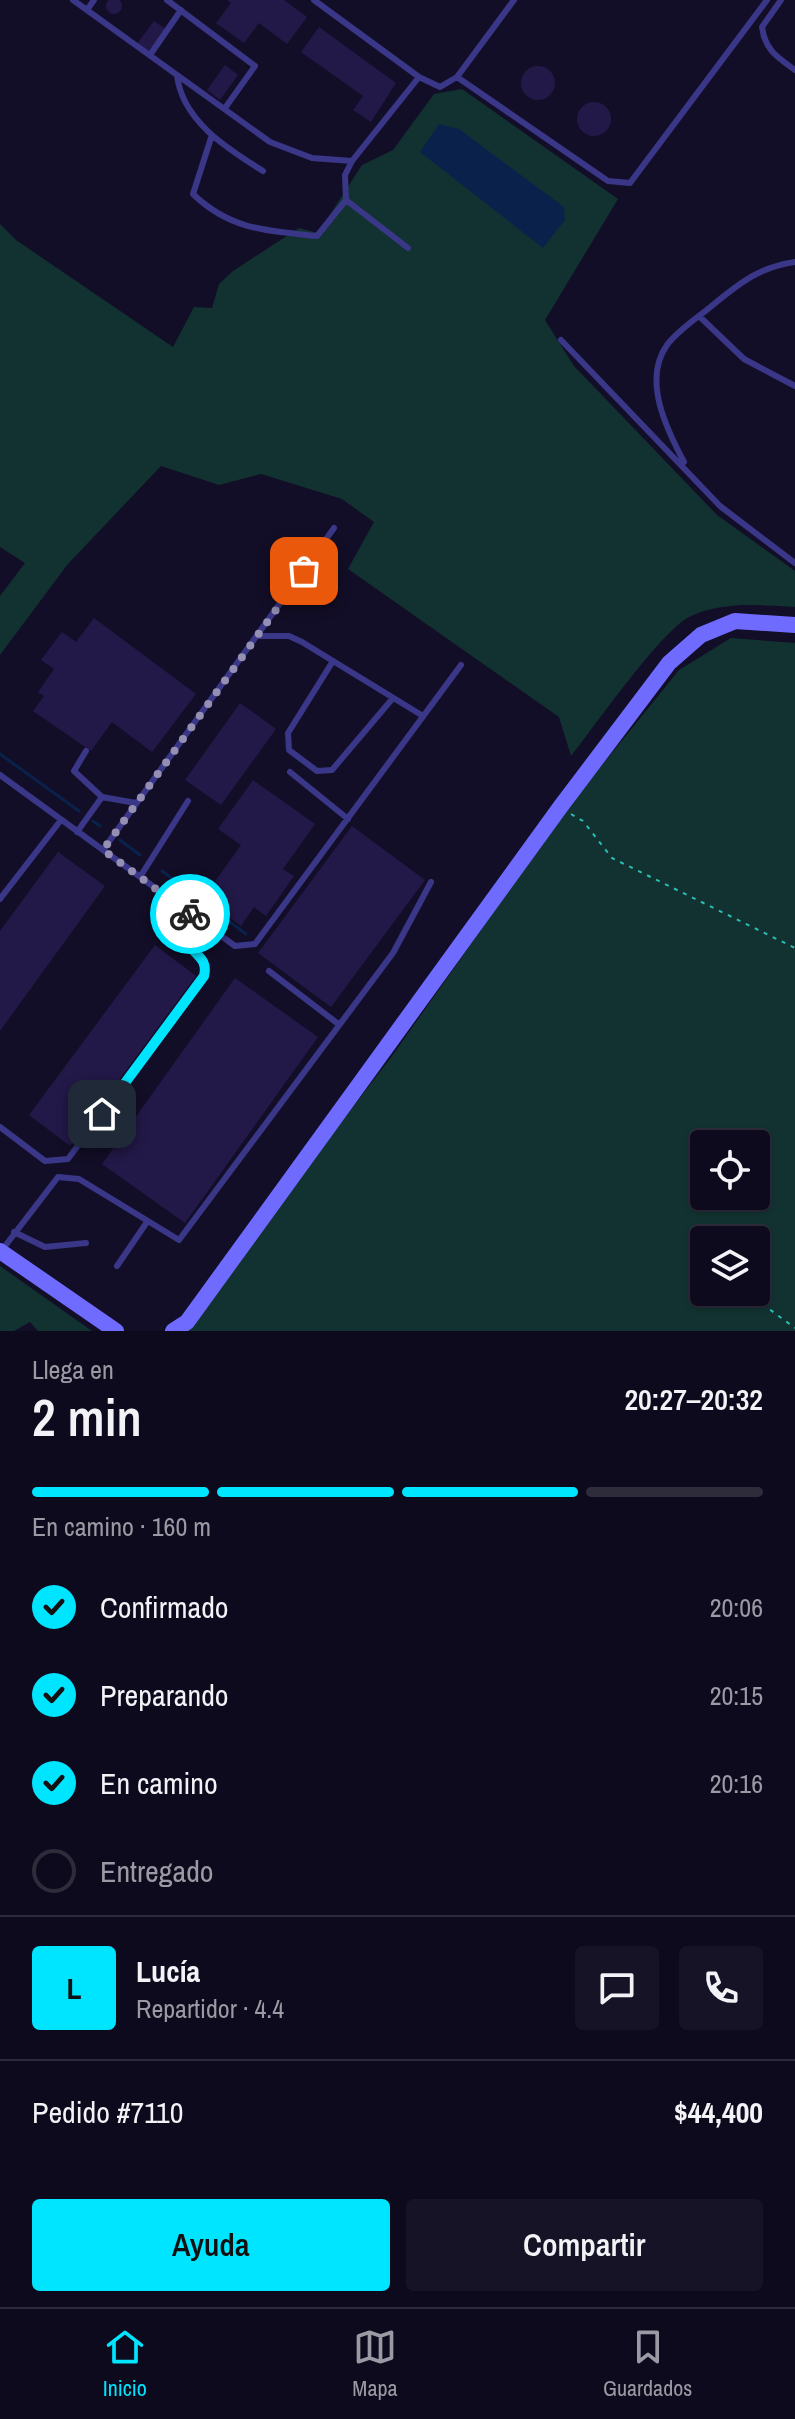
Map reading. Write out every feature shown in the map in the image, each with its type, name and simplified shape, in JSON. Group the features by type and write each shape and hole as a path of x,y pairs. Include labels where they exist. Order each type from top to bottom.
{"street":[{"path":"173,1331 187,1322 561,806 669,663 701,635 735,621 795,625"},
{"path":"0,1252 116,1331"}],"lane":[{"path":"73,0 270,142 312,158 352,161"},
{"path":"87,10 94,0"},
{"path":"167,0 255,66 225,108"},
{"path":"314,0 419,77 440,87 457,77 514,0"},
{"path":"457,77 608,181 630,183 767,0"},
{"path":"781,0 762,27 764,41 772,54 795,70"},
{"path":"150,55 181,10"},
{"path":"177,75 181,96 211,138 263,171"},
{"path":"211,138 193,194 214,215 274,232 317,236 346,200 345,175 352,161 419,77"},
{"path":"346,200 408,248"},
{"path":"688,469 658,397 658,365 667,346 750,275 772,266 795,262"},
{"path":"699,316 744,359 795,386"},
{"path":"561,340 737,521 795,563"},
{"path":"103,850 334,528"},
{"path":"259,636 289,636 423,716"},
{"path":"333,661 288,733 289,750 317,771 332,770 393,698"},
{"path":"0,775 235,946 255,944 461,665"},
{"path":"86,751 74,771 102,797 136,803"},
{"path":"290,772 348,819"},
{"path":"77,832 102,797"},
{"path":"140,877 188,801"},
{"path":"0,899 61,820"},
{"path":"0,1252 58,1177 68,1176 79,1179 179,1240 337,1023 393,953 431,882"},
{"path":"0,1127 45,1161 62,1163 68,1159 204,976 206,967 203,959 188,945 187,939 198,920"},
{"path":"269,971 337,1023"},
{"path":"117,1266 147,1222"},
{"path":"14,1232 45,1247 86,1243"}],"path":[{"path":"561,806 583,821 612,858 795,948"},
{"path":"765,1306 795,1328"}],"green space":[{"path":"462,89 618,199 545,320 574,366 717,515 795,571 795,607 729,606 691,616 679,624 647,658 571,756 559,717 348,569 374,522 342,499 261,474 219,485 161,466 67,565 0,655 0,596 25,563 0,547 0,224 16,240 173,347 194,307 212,308 219,284 233,271 299,228 318,233 362,165 393,150 434,94"},
{"path":"731,638 795,643 795,1331 181,1331 392,1056 565,811 679,670"},
{"path":"0,1266 92,1331 38,1331 30,1322 14,1331 0,1331"}],"water":[{"path":"439,124 459,129 564,207 565,220 543,248 420,152"}],"building":[{"path":"227,0 284,0 307,17 287,44 259,23 244,43 216,23 231,3"},
{"path":"109,1 119,1 122,6 119,11 114,14 109,11 106,6"},
{"path":"154,21 167,30 149,54 137,44"},
{"path":"319,27 396,83 371,122 353,110 363,96 301,52"},
{"path":"225,65 238,75 220,100 207,90"},
{"path":"538,66 550,71 555,83 550,95 538,100 526,95 521,83 526,71"},
{"path":"594,102 606,107 611,119 606,131 594,136 582,131 577,119 582,107"},
{"path":"94,618 196,694 152,752 112,722 91,751 33,711 44,696 38,692 54,669 41,660 62,632 76,642"},
{"path":"240,703 276,729 221,805 185,780"},
{"path":"253,780 315,824 283,869 294,876 266,916 254,907 241,926 203,898 241,845 218,829"},
{"path":"352,826 425,880 331,1007 258,953"},
{"path":"58,852 105,886 0,1031 0,931"},
{"path":"155,945 196,976 70,1146 29,1115"},
{"path":"235,978 318,1037 185,1223 102,1164"}],"waterway":[{"path":"0,754 79,811"},
{"path":"93,821 100,826"},
{"path":"120,840 140,855"},
{"path":"162,871 246,934"}],"way so far":[{"path":"190,914 103,850 304,571"}],"route":[{"path":"102,1114 204,976 206,967 203,959 188,945 187,939 198,920 190,914"}]}
